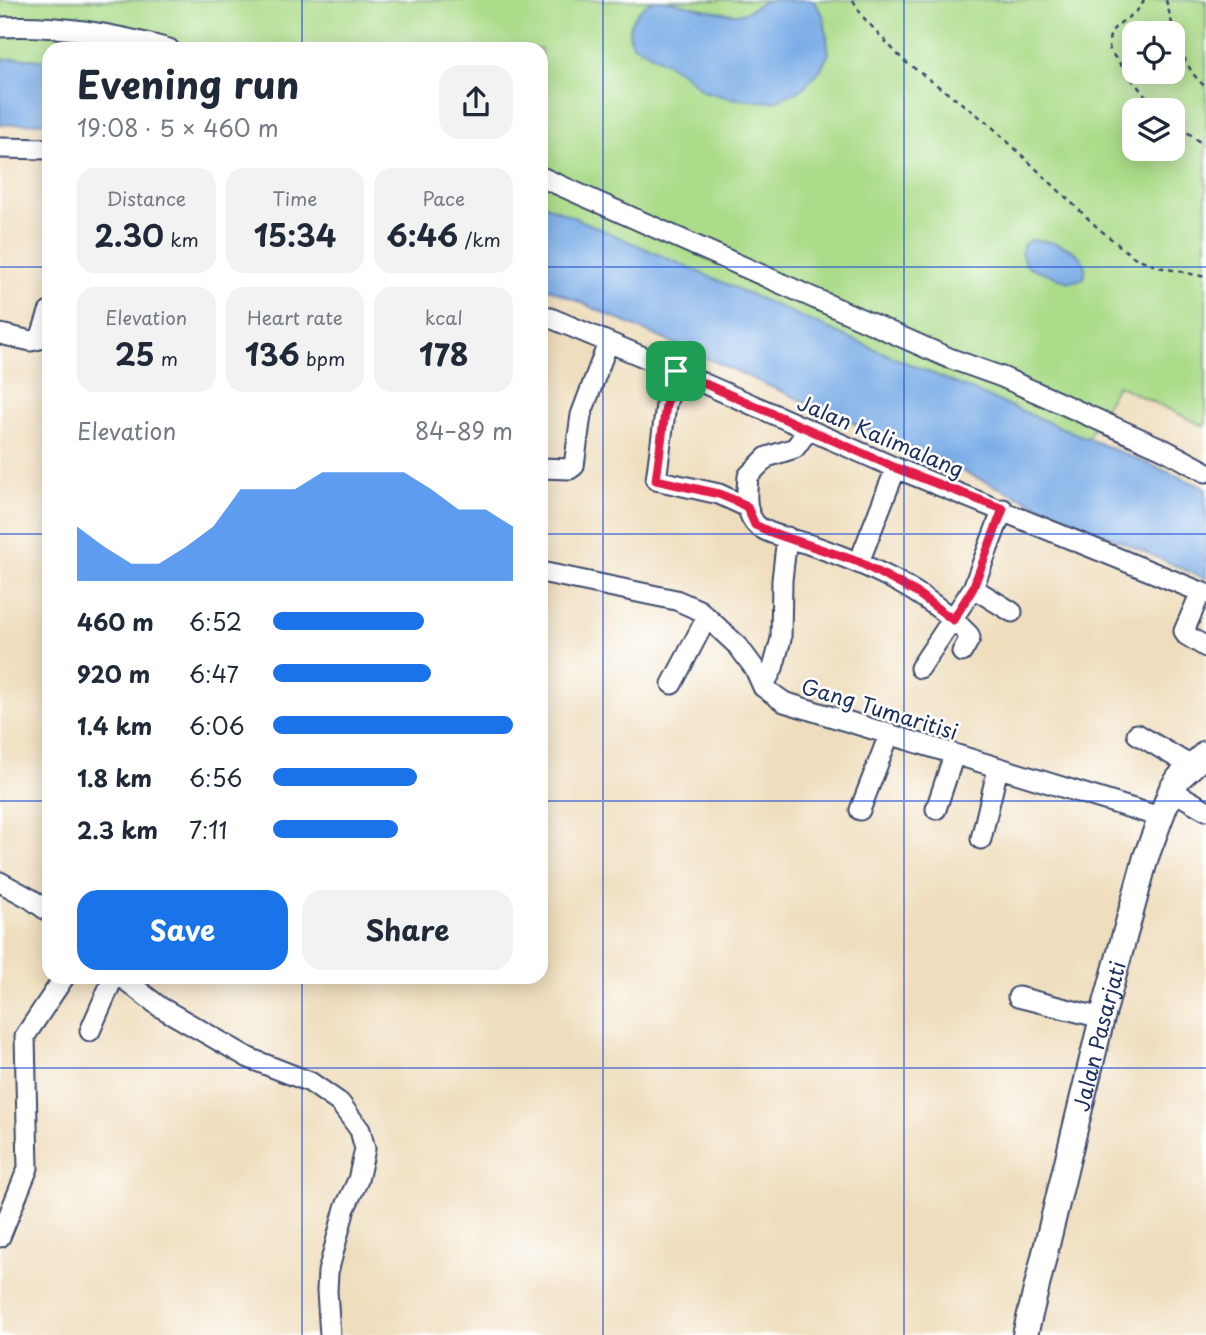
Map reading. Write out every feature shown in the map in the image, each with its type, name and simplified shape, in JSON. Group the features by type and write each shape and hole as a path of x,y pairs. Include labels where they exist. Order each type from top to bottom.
{"main road":[{"name":"Jalan Pasarjati","path":"1025,1335 1102,1018 1146,857 1171,790 1199,760"}],"street":[{"path":"0,27 37,25 92,32 137,42"},
{"path":"0,148 42,149"},
{"path":"548,180 949,358 1002,377 1163,449 1206,472"},
{"name":"Jalan Kalimalang","path":"548,317 896,468 1003,509 1204,593"},
{"path":"0,334 31,341 40,339 42,333"},
{"path":"548,468 570,469 575,466 581,415 608,342"},
{"path":"676,371 666,405 656,480 719,494 747,507"},
{"path":"808,430 795,448 767,457 748,476 747,507 755,525 859,562 917,593 953,620 970,638 962,652"},
{"path":"859,562 896,468"},
{"path":"920,668 973,588 1003,509"},
{"path":"763,687 773,668 782,639 782,580 788,537"},
{"name":"Gang Tumaritisi","path":"548,573 676,600 699,610 738,646 755,669 763,687 784,702 1160,817"},
{"path":"973,588 1012,612"},
{"path":"1204,593 1184,631 1206,647"},
{"path":"672,684 707,617"},
{"path":"1138,734 1199,760"},
{"path":"860,810 889,735"},
{"path":"936,809 954,755"},
{"path":"981,839 998,768"},
{"path":"1171,790 1206,810"},
{"path":"0,882 42,907"},
{"path":"0,1237 28,1168 25,1036 60,984"},
{"path":"90,1031 111,984"},
{"path":"130,984 160,1007 249,1058 310,1082 340,1103 360,1130 365,1149 345,1208 328,1272 330,1335"},
{"path":"1018,997 1102,1018"}],"path":[{"path":"853,0 862,16 903,60 988,123 1098,228 1132,256 1158,267 1206,277"},
{"path":"1144,0 1141,6 1110,32 1108,42 1110,51 1146,98"},
{"path":"1166,0 1178,47 1193,74 1206,88"},
{"path":"1185,130 1206,147"}],"green space":[{"path":"0,0 1206,0 1206,427 1117,385 1087,439 749,297 548,207 548,42 42,42 42,60 18,58 0,60"}],"water":[{"path":"653,0 740,14 769,0 813,0 824,17 829,53 820,70 801,90 772,102 730,98 703,91 682,72 631,43 631,23 642,8"},
{"path":"18,58 42,60 42,122 0,125 0,60"},
{"path":"548,206 902,361 1206,488 1206,579 548,288"},
{"path":"1031,240 1060,245 1078,255 1085,270 1083,279 1069,282 1027,266 1021,253 1024,244"}],"route":[{"path":"676,371 896,468 1003,509 973,588 953,620 917,593 859,562 755,525 747,507 736,501 719,494 657,481 655,477 666,405 676,371"}]}
